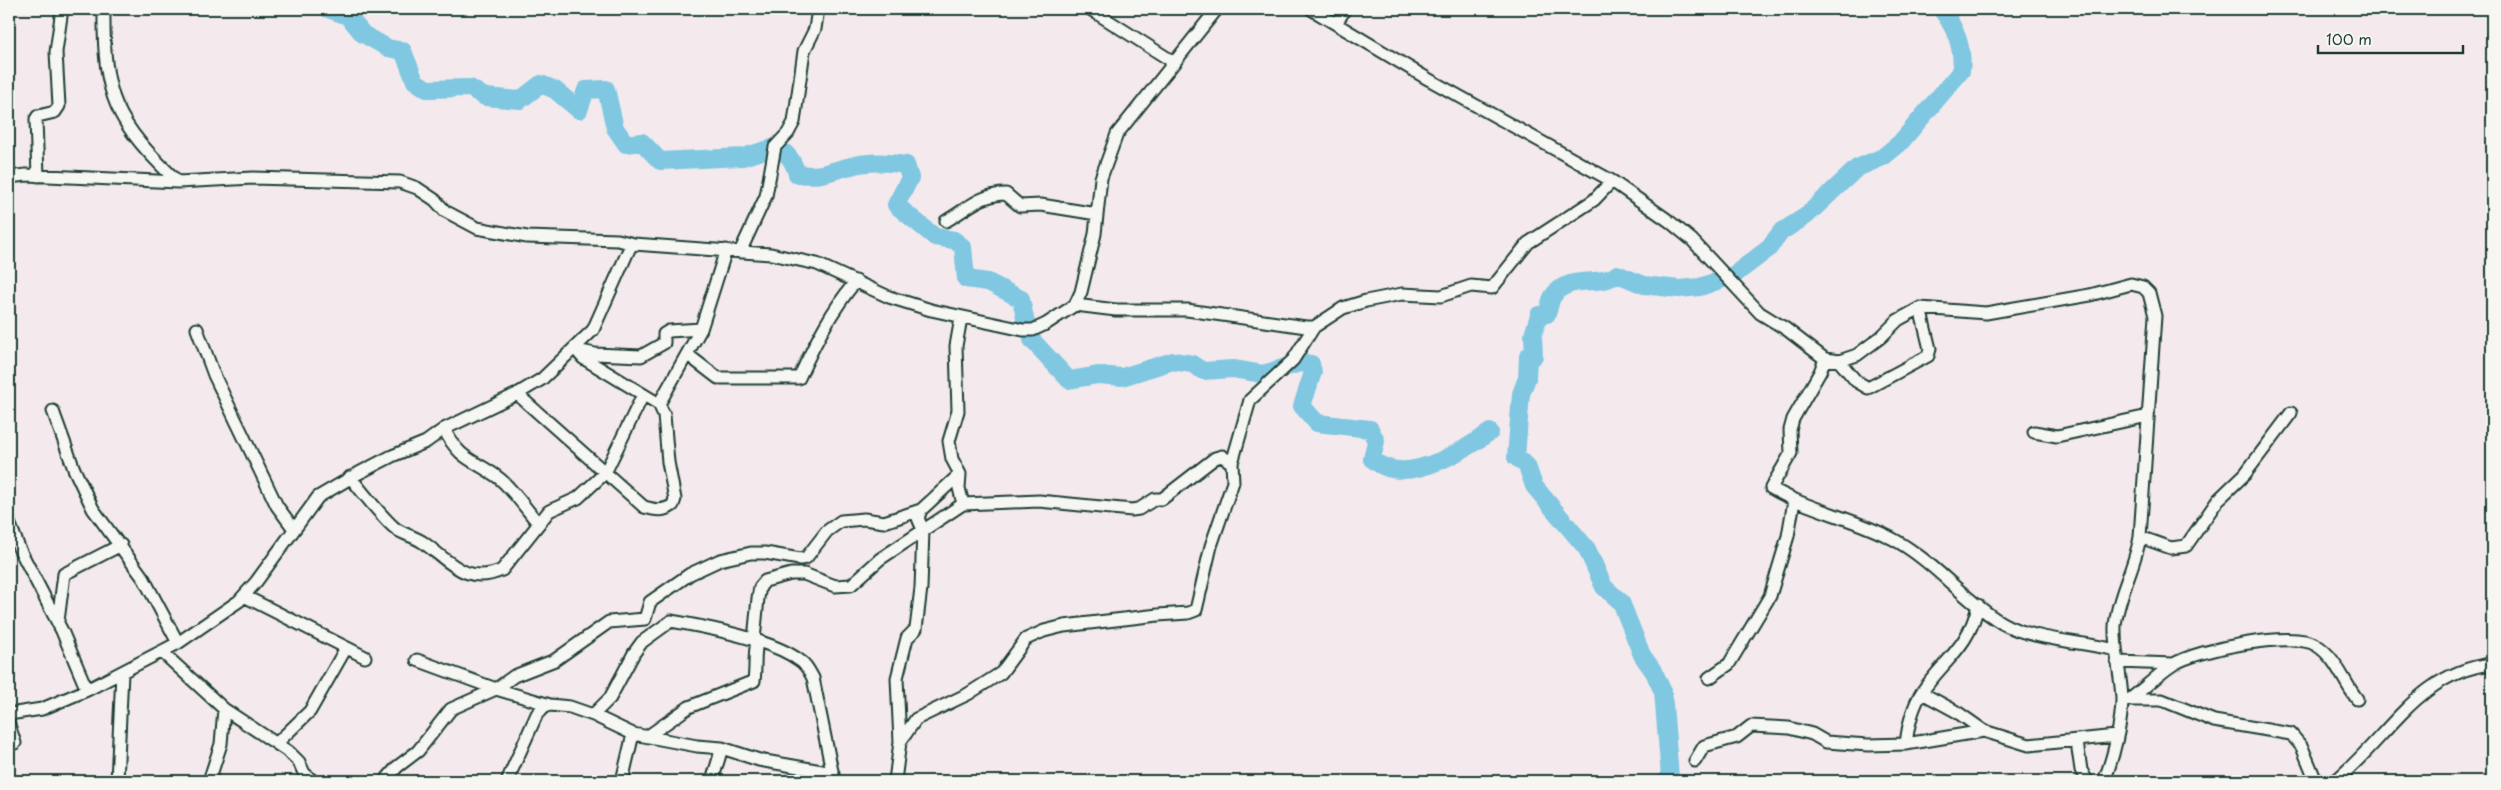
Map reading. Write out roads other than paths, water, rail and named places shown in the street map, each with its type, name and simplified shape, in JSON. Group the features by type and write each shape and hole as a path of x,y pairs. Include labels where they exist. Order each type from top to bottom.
{"street":[{"path":"38,176 36,119 38,116 55,112 59,106 56,52 62,9"},
{"path":"104,9 106,71 114,102 134,136 178,182"},
{"path":"740,252 766,196 775,146 788,133 794,122 804,51 815,29 818,9"},
{"path":"1090,9 1175,63"},
{"path":"9,178 38,176 178,182 253,178 400,182 418,188 435,200 445,212 477,228 527,237 618,240 634,244 771,254 818,264 890,297 961,318 1033,330 1075,305 1095,234 1101,178 1117,134 1217,9"},
{"path":"1311,9 1428,80 1612,181 1692,240 1760,313 1825,358 1839,361 1857,355 1881,337 1898,320 1920,308 1986,313 2090,295 2131,284 2143,286 2149,293 2155,316 2140,537 2138,549 2119,606 2115,626 2117,662 2125,700 2104,781"},
{"path":"1336,24 1345,9"},
{"path":"900,742 916,719 968,694 1001,673 1026,639 1044,631 1064,626 1158,614 1188,613 1196,610 1211,546 1233,482 1232,463 1250,400 1293,360 1314,327 1343,308 1366,301 1402,294 1441,296 1471,286 1492,288 1528,243 1594,200 1612,181"},
{"path":"946,221 973,202 997,194 1006,194 1020,206 1042,205 1097,214"},
{"path":"9,714 42,709 87,690 178,643 244,596 318,497 350,477 392,456 426,442 444,429 517,394 542,379 576,349 593,330 630,247 634,244"},
{"path":"659,404 701,329 726,250"},
{"path":"688,355 718,378 799,378 822,330 841,299 856,281"},
{"path":"1075,305 1116,310 1187,310 1314,327"},
{"path":"1839,361 1856,381 1868,388 1928,356 1930,349 1920,308"},
{"path":"961,318 956,346 958,411 949,441 952,459 960,474 959,488 963,504"},
{"path":"198,329 214,375 273,497 294,528"},
{"path":"576,349 641,356 664,344 664,334 669,331 701,329"},
{"path":"517,394 644,507 654,510 667,510 673,506 675,499 668,462 664,415 659,404 583,358 576,349"},
{"path":"1825,358 1793,419 1790,430 1790,452 1771,488 1794,502 1820,508 1895,540 1928,561 1978,605 2002,623 2026,633 2084,642 2116,650"},
{"path":"350,477 396,529 423,542 451,566 466,573 495,573 502,570 549,511 578,498 605,473 642,395"},
{"path":"53,411 74,469 93,509 156,599 178,643"},
{"path":"2140,537 2171,548 2186,546 2218,500 2245,474 2291,413"},
{"path":"2034,432 2057,436 2148,416"},
{"path":"444,429 450,441 465,458 500,479 538,523"},
{"path":"648,736 689,707 754,681 758,598 760,587 765,582 791,574 804,574 836,586 852,585 880,559 963,504 1039,501 1132,510 1162,499 1215,458 1222,456 1232,463"},
{"path":"385,781 397,767 418,752 451,709 496,689 514,676 555,660 609,622 645,620 650,602 690,574 720,560 751,553 765,553 800,559 806,558 827,531 841,521 864,519 884,522 921,510 960,474"},
{"path":"1709,678 1729,664 1770,596 1788,536 1794,502"},
{"path":"895,781 900,742 898,678 907,638 916,629 921,588 923,530 918,518 921,510"},
{"path":"9,522 19,548 58,623 87,690"},
{"path":"58,623 61,585 64,574 120,545"},
{"path":"244,596 365,657"},
{"path":"1906,744 1909,722 1922,693 1968,636 1974,623 1978,605"},
{"path":"418,660 496,689 550,705 570,707 593,715 633,734 697,746 722,748 759,760 833,777 813,678 810,672 798,659 756,640 705,626 671,621 642,642 610,698 593,715"},
{"path":"2125,700 2174,664 2205,651 2262,642 2298,639 2314,643 2328,654 2357,699"},
{"path":"278,744 310,711 346,648"},
{"path":"162,652 224,709 278,744 299,762 304,773 313,781"},
{"path":"2117,662 2174,664"},
{"path":"2334,781 2425,689 2465,670 2492,664"},
{"path":"118,781 122,673"},
{"path":"1922,693 1957,712 1984,731 2029,745 2077,742 2116,736"},
{"path":"2125,700 2162,700 2214,721 2291,734 2302,747 2316,781"},
{"path":"506,781 537,714 544,707 550,705"},
{"path":"209,781 221,744 224,709"},
{"path":"9,725 14,742"},
{"path":"1695,761 1704,746 1737,737 1751,726 1789,728 1803,731 1826,742 1836,744 1906,744 1984,731"},
{"path":"622,781 633,734"},
{"path":"2077,742 2081,770 2087,781"},
{"path":"712,781 722,748"}],"waterway":[{"path":"328,9 348,16 363,34 388,48 403,51 415,81 427,89 470,88 485,97 520,100 541,84 555,90 579,110 586,90 606,89 615,128 626,144 642,142 660,161 743,157 775,147 789,158 797,174 819,174 858,164 885,163 906,165 910,178 896,205 935,237 954,240 963,247 966,279 988,282 1021,299 1026,323"},
{"path":"1666,781 1670,777 1663,692 1654,672 1642,655 1621,602 1604,587 1587,549 1534,486 1527,466 1516,457 1521,394 1527,378 1528,356 1534,356 1533,335 1539,315 1547,314 1551,300 1559,289 1576,283 1611,278 1617,274 1644,285 1679,289 1700,287 1734,275 1768,249 1781,232 1806,216 1857,168 1883,157 1900,143 1961,71 1960,46 1954,30 1941,9"},
{"path":"1032,340 1069,380 1098,375 1122,377 1173,361 1192,364 1203,371 1233,369 1263,374 1300,363 1311,364 1313,372 1302,406 1317,423 1370,429 1376,441 1372,459 1378,464 1397,470 1426,466 1440,461 1490,432"}]}
